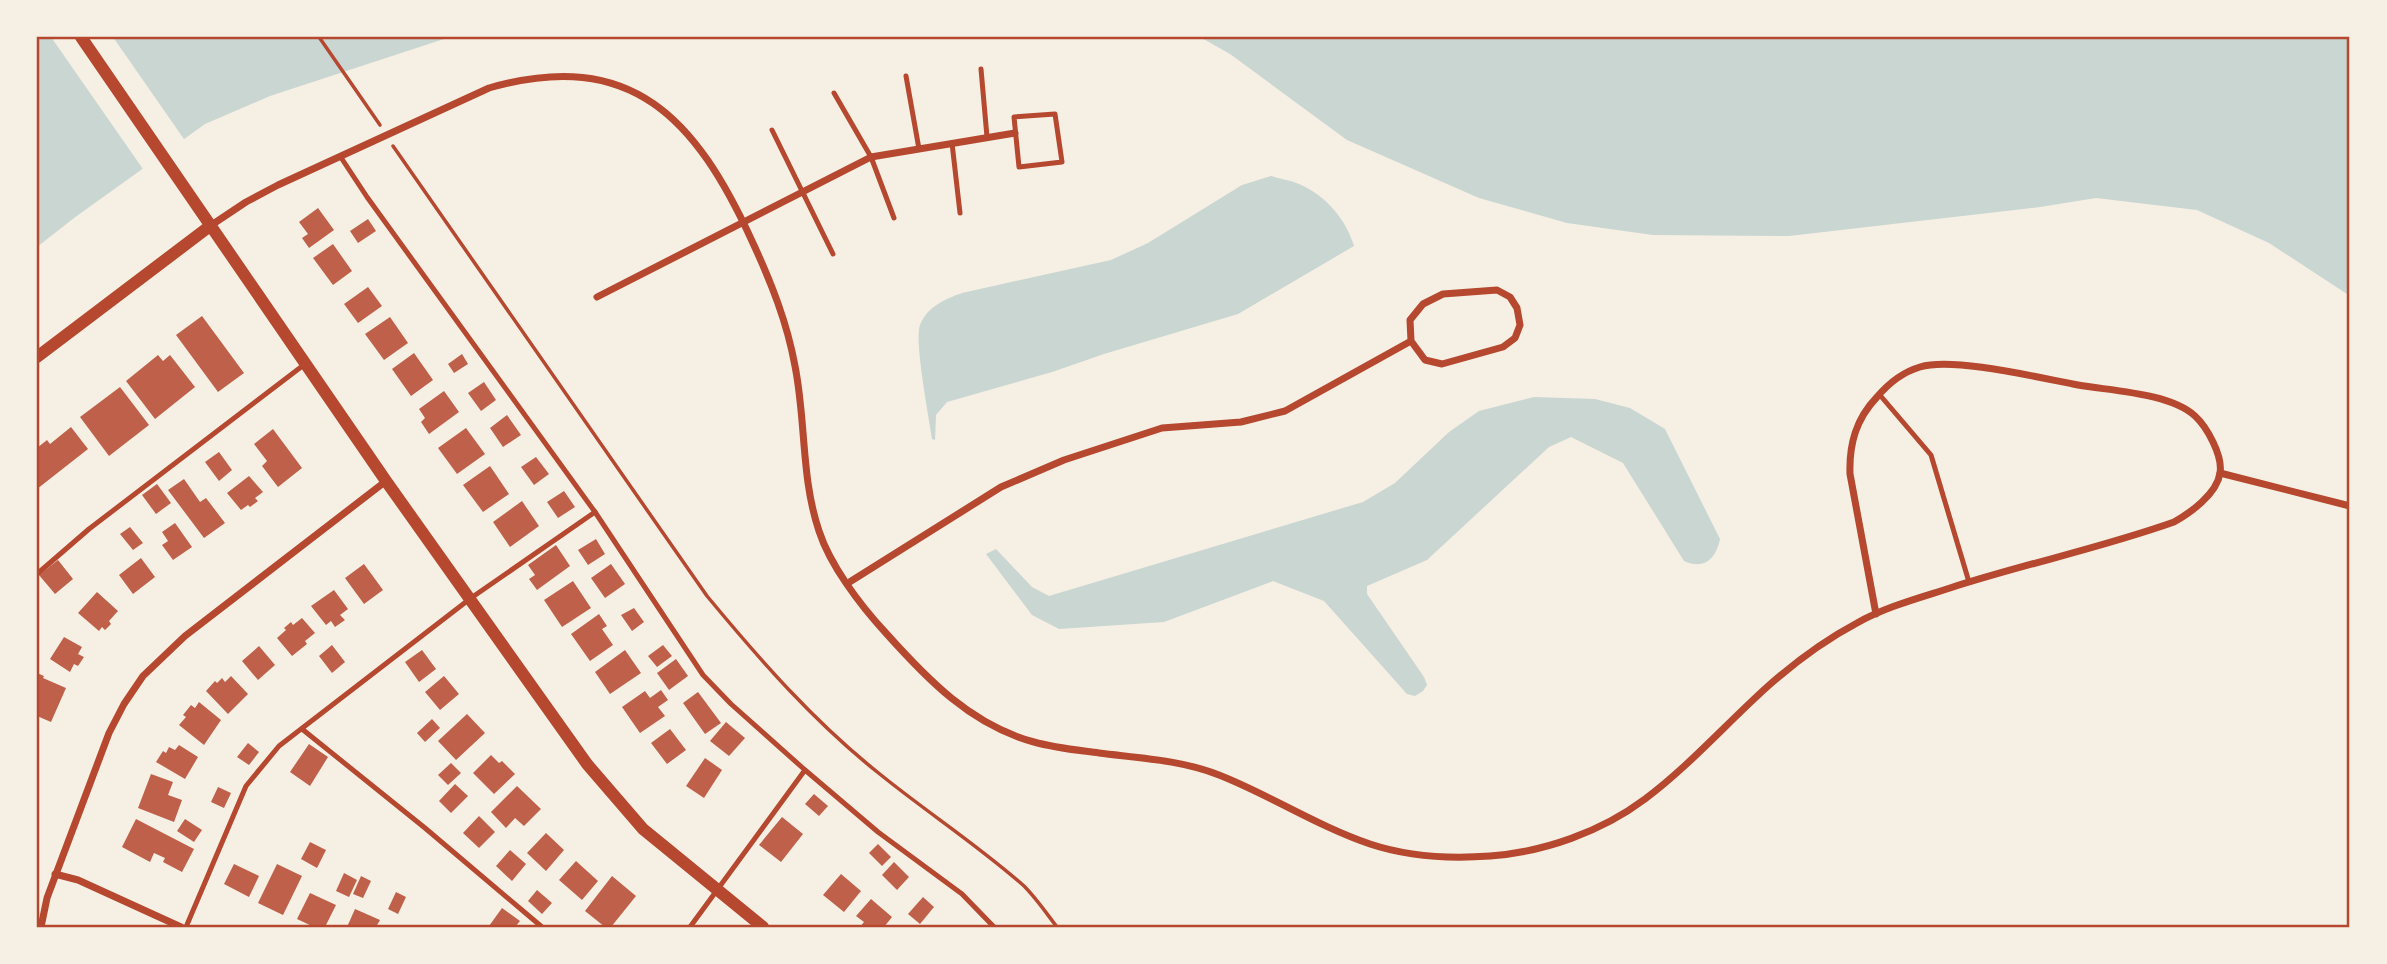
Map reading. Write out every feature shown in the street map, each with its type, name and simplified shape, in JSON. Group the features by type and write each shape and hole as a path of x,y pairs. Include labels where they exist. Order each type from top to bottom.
{"street":[{"path":"81,37 386,481 587,764 643,829 763,927"},
{"path":"37,357 210,226 246,202 340,156 489,88 524,78 582,76 612,83 641,95 674,120 701,148 726,188 772,287 788,331 804,420 810,500 820,536 830,558 883,630 946,695 967,712 1006,733 1055,747 1188,765 1215,773 1375,846 1430,857 1454,858 1494,856 1560,842 1587,832 1643,801 1698,753 1765,688 1857,623 1876,614 1969,582 2174,522 2191,512 2210,493 2220,473 2217,451 2209,433 2195,416 2176,403 1958,364 1921,366 1903,374 1863,411 1849,457 1876,614"},
{"path":"597,297 871,157 1015,133"},
{"path":"1497,290 1510,297 1517,308 1520,325 1515,338 1503,347 1442,364 1425,360 1411,341 1410,320 1423,304 1443,294 1497,290"},
{"path":"848,583 1001,487 1065,460 1162,428 1241,422 1285,411 1411,341"},
{"path":"2220,473 2350,506"},
{"path":"41,927 55,874 109,733 143,676 185,636 386,481"},
{"path":"55,874 78,880 181,927"}],"lane":[{"path":"981,69 987,137"},
{"path":"906,76 919,149"},
{"path":"834,93 871,157 894,218"},
{"path":"1055,114 1062,162 1019,167 1015,133 1014,117 1055,114"},
{"path":"772,130 833,254"},
{"path":"952,143 960,213"},
{"path":"340,156 595,512 704,675 731,704 806,770 878,831 962,894 994,927"},
{"path":"37,574 89,529 305,364"},
{"path":"1879,394 1931,455 1969,582"},
{"path":"186,927 246,786 279,746 471,598 595,512"},
{"path":"302,729 542,927"},
{"path":"690,927 806,770"}],"path":[{"path":"320,37 378,122"},
{"path":"397,150 707,596 746,643 837,738 880,775 1026,888 1058,927"}],"shaded area":[{"path":"37,37 450,37 270,96 205,124 37,247"},
{"path":"1200,37 2350,37 2350,296 2269,243 2197,210 2096,198 1789,236 1653,235 1567,223 1479,198 1347,140 1230,54"},
{"path":"1271,176 1299,184 1326,201 1346,226 1354,246 1238,314 947,402 936,415 935,440 932,439 920,362 919,334 923,319 932,309 962,293 1111,260 1148,243 1242,185"},
{"path":"1534,397 1595,399 1630,408 1665,429 1720,539 1716,552 1703,563 1684,561 1623,463 1571,437 1549,447 1427,560 1367,586 1367,594 1424,677 1427,685 1415,696 1407,694 1324,601 1273,581 1164,622 1059,629 1032,615 986,554 996,549 1032,587 1049,596 1363,502 1395,483 1449,432 1479,411"}],"pier":[{"path":"51,37 113,37 186,142 145,172"}],"building":[{"path":"318,208 334,230 309,248 302,238 308,234 299,222"},
{"path":"368,219 376,231 358,243 350,231"},
{"path":"333,244 352,271 333,285 313,258"},
{"path":"368,287 382,306 358,323 344,304"},
{"path":"202,316 244,373 218,392 176,335"},
{"path":"390,317 408,343 384,360 365,334"},
{"path":"414,353 433,380 411,396 392,369"},
{"path":"462,354 468,364 454,373 448,364"},
{"path":"158,355 163,361 170,355 195,387 155,419 126,381"},
{"path":"484,382 496,400 481,411 468,393"},
{"path":"120,387 149,425 109,456 80,417"},
{"path":"444,391 459,412 429,434 421,422 425,418 419,409"},
{"path":"507,415 521,435 503,447 490,428"},
{"path":"71,427 88,449 37,489 37,448 47,440 50,444"},
{"path":"466,428 485,454 457,474 438,448"},
{"path":"273,429 302,468 278,487 262,466 267,461 254,444"},
{"path":"219,452 232,470 219,481 205,462"},
{"path":"536,457 549,474 534,485 521,467"},
{"path":"490,466 509,494 483,512 463,485"},
{"path":"249,476 263,492 255,498 258,501 241,510 227,493"},
{"path":"184,479 200,502 206,498 225,523 204,538 168,490"},
{"path":"157,484 171,503 156,514 142,495"},
{"path":"564,491 575,507 558,518 547,502"},
{"path":"522,501 539,526 510,547 493,522"},
{"path":"175,523 192,547 173,560 162,545 168,541 162,532"},
{"path":"130,527 143,543 133,550 120,534"},
{"path":"596,539 605,554 588,565 578,550"},
{"path":"556,545 570,566 537,590 529,579 535,575 528,565"},
{"path":"141,558 155,577 133,594 119,575"},
{"path":"58,560 73,579 55,594 39,575"},
{"path":"364,564 383,590 364,604 345,578"},
{"path":"611,564 625,584 605,598 591,578"},
{"path":"573,581 591,608 562,627 544,600"},
{"path":"334,590 348,609 340,615 345,620 335,627 331,621 326,625 311,606"},
{"path":"97,592 118,611 109,621 111,624 105,630 102,627 99,631 78,613"},
{"path":"634,608 644,622 632,631 621,615"},
{"path":"599,614 607,626 602,629 613,645 590,661 571,634"},
{"path":"302,618 315,633 305,641 307,644 292,656 277,638 291,622 293,625"},
{"path":"64,637 82,647 78,654 84,657 78,666 74,664 70,672 50,659"},
{"path":"332,645 345,662 332,673 319,656"},
{"path":"663,645 672,656 657,667 648,656"},
{"path":"259,646 275,665 258,680 242,661"},
{"path":"422,650 436,669 419,682 405,662"},
{"path":"625,650 641,673 610,694 595,672"},
{"path":"676,659 688,676 669,690 657,673"},
{"path":"37,673 66,688 51,722 37,716"},
{"path":"231,676 248,694 228,714 206,691 215,681 217,683 222,678 225,682"},
{"path":"444,676 459,694 440,710 425,692"},
{"path":"661,690 668,700 658,707 665,716 640,733 622,707 645,691 650,698"},
{"path":"698,692 721,723 705,734 683,703"},
{"path":"199,702 221,720 204,745 179,725 191,705 195,708"},
{"path":"467,714 485,733 456,760 438,741"},
{"path":"432,719 440,728 425,742 417,733"},
{"path":"726,722 745,738 729,756 710,741"},
{"path":"670,729 686,750 667,764 651,743"},
{"path":"248,743 259,752 249,765 237,757"},
{"path":"309,744 328,757 310,786 290,772"},
{"path":"179,745 198,757 185,779 156,762 163,751 166,753 169,747 175,750"},
{"path":"491,755 499,763 502,761 515,774 494,794 473,773"},
{"path":"705,758 722,770 704,798 686,786"},
{"path":"451,763 461,773 448,785 438,775"},
{"path":"151,774 173,782 168,795 182,800 174,822 138,808"},
{"path":"455,784 468,796 451,813 439,801"},
{"path":"517,786 541,809 524,826 515,818 506,828 491,812"},
{"path":"218,787 231,793 224,808 211,802"},
{"path":"814,794 828,806 819,816 805,804"},
{"path":"479,816 495,832 479,848 463,833"},
{"path":"782,817 803,834 781,862 759,845"},
{"path":"136,819 194,849 182,872 163,862 165,858 154,853 150,862 122,847"},
{"path":"185,819 202,830 194,842 177,831"},
{"path":"546,833 564,850 546,871 527,853"},
{"path":"310,842 326,850 317,868 301,859"},
{"path":"878,844 891,857 882,866 869,853"},
{"path":"510,850 526,864 512,881 496,866"},
{"path":"576,861 598,881 582,900 559,880"},
{"path":"894,862 909,877 897,890 882,875"},
{"path":"234,864 259,876 249,897 224,884"},
{"path":"277,864 302,876 283,915 258,903"},
{"path":"344,873 357,880 349,897 336,891"},
{"path":"841,874 861,891 844,912 823,895"},
{"path":"361,876 371,881 363,898 353,894"},
{"path":"612,876 636,896 611,927 605,927 585,911"},
{"path":"537,890 552,903 542,914 528,901"},
{"path":"396,892 406,897 398,914 388,909"},
{"path":"310,893 336,905 325,927 314,927 297,919"},
{"path":"923,897 934,907 920,924 908,914"},
{"path":"871,899 892,917 884,927 860,927 864,922 856,916"},
{"path":"502,908 520,921 515,927 489,926"},
{"path":"355,909 380,920 376,927 347,927"}]}
